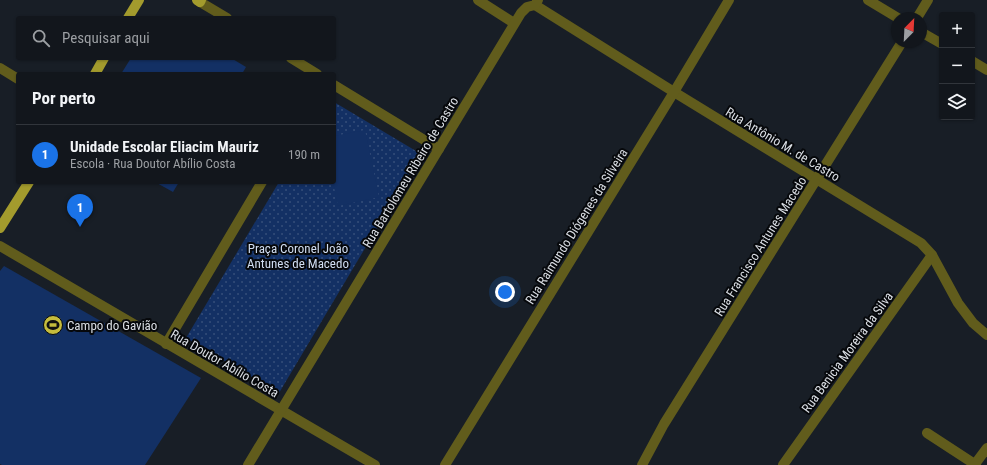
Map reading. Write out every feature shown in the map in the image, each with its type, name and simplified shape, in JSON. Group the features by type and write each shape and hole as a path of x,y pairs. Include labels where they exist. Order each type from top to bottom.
{"main road":[{"path":"129,16 138,0"},
{"path":"96,72 103,60"},
{"path":"0,228 28,184"}],"street":[{"path":"199,0 224,16"},
{"path":"478,0 514,23"},
{"name":"Rua Raimundo Diógenes da Silveira","path":"445,465 729,0"},
{"path":"868,0 891,14"},
{"path":"921,12 928,0"},
{"name":"Rua Bartolomeu Ribeiro de Castro","path":"248,465 514,23 527,7 536,2"},
{"name":"Rua Antônio M. de Castro","path":"536,2 674,92 921,243 932,255 958,303 974,323 987,335"},
{"path":"927,35 939,42"},
{"name":"Rua Francisco Antunes Macedo","path":"642,465 664,424 898,48"},
{"path":"294,60 314,72"},
{"path":"975,63 987,70"},
{"path":"0,68 16,78"},
{"path":"336,86 439,149"},
{"path":"166,344 261,184"},
{"name":"Rua Doutor Abílio Costa","path":"0,246 375,465"},
{"name":"Rua Benicia Moreira da Silva","path":"783,465 932,255"},
{"path":"927,433 975,465 987,448"}],"green space":[{"path":"130,60 234,60 246,67 243,72 122,72"},
{"name":"Praça Coronel João Antunes de Macedo","path":"336,103 421,154 279,393 186,338 278,184 336,184"},
{"path":"365,130 379,197 338,206 333,184 336,184 336,136"},
{"path":"159,184 178,184 173,192"},
{"name":"Campo do Gavião","path":"4,266 201,378 145,465 0,464 0,271"}],"place":[{"name":"Unidade Escolar Eliacim Mauriz","path":"80,227"},
{"name":"Campo do Gavião","path":"53,325"}]}
